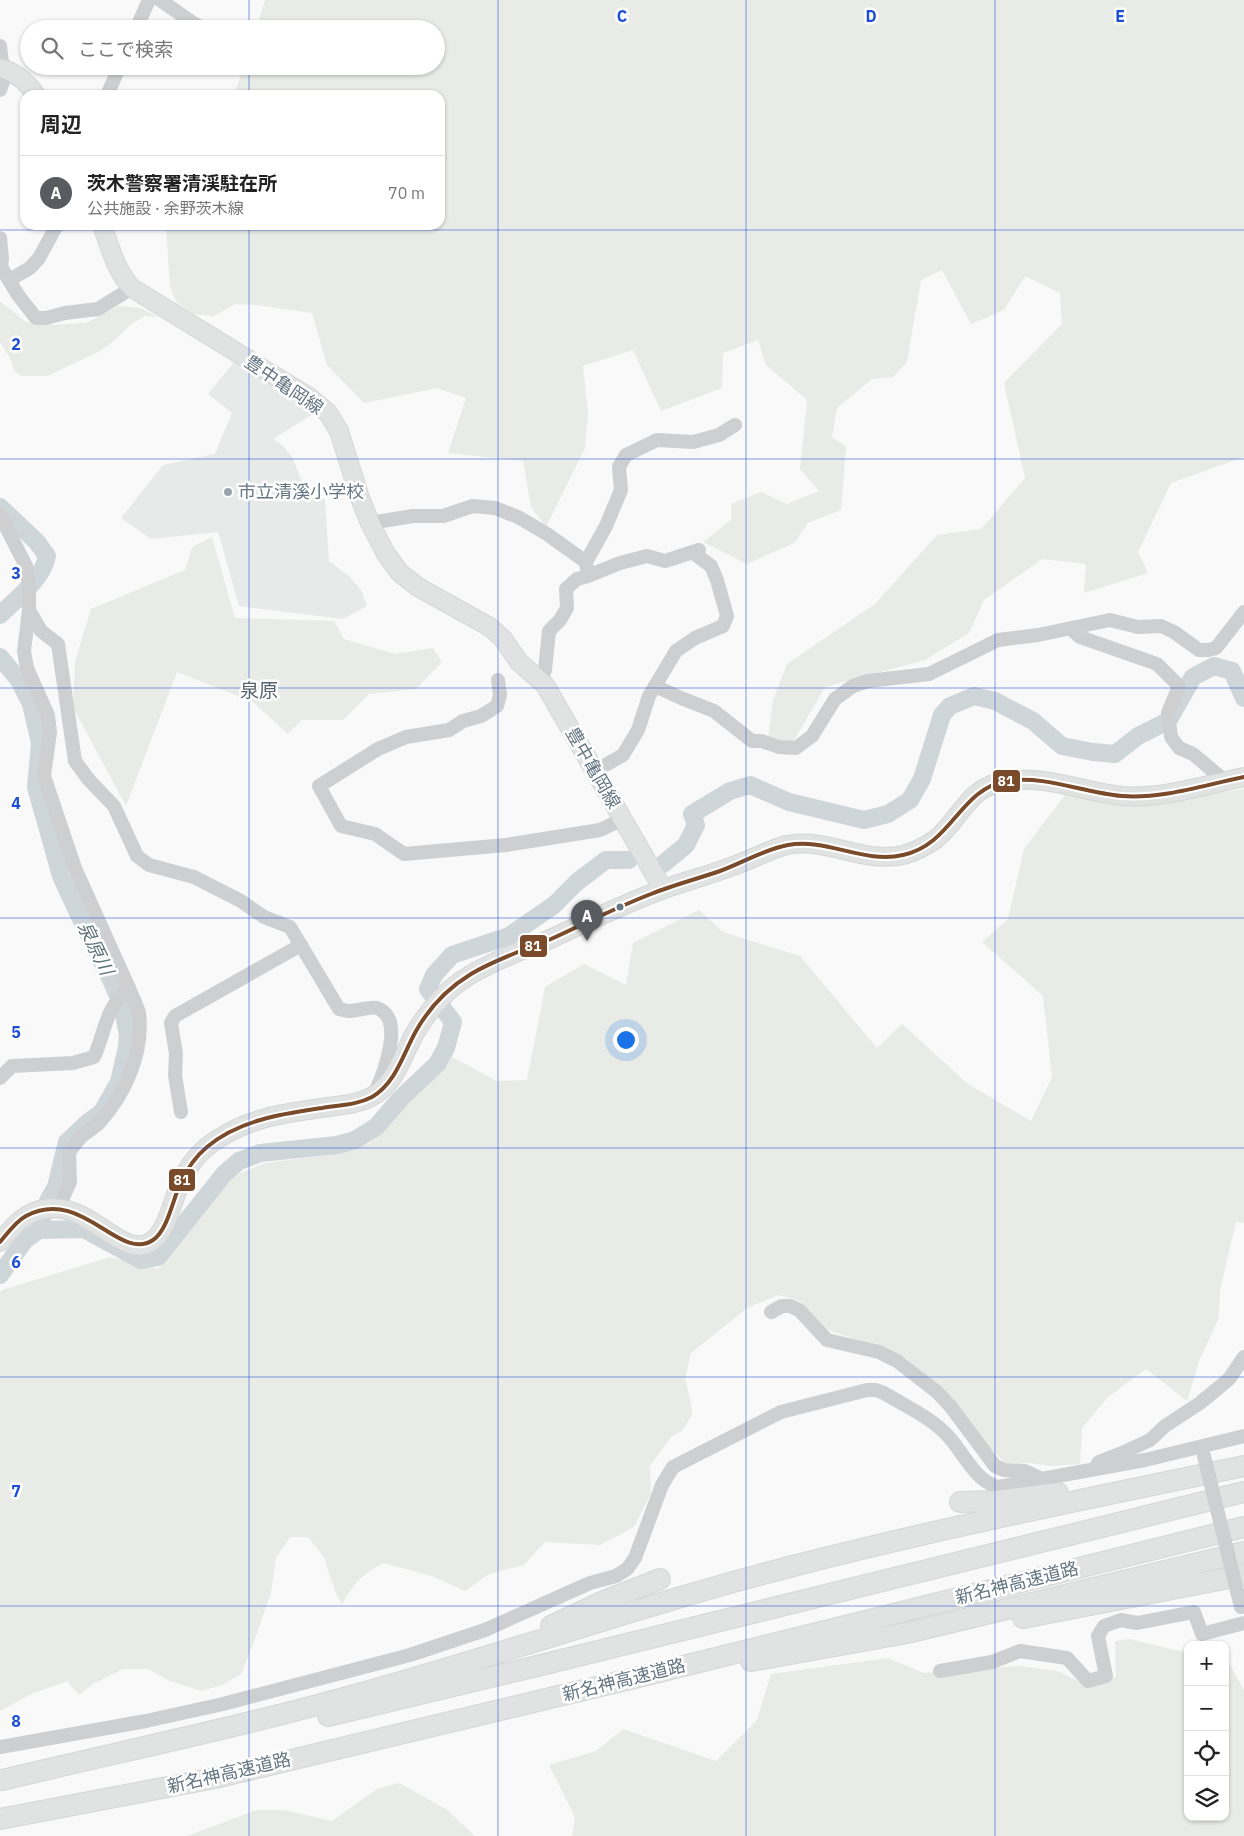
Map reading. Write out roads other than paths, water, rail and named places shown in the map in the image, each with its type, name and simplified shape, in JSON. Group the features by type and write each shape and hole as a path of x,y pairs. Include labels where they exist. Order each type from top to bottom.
{"highway":[{"path":"1,1780 287,1714 462,1664 692,1593 799,1564 1055,1505 1244,1466"},
{"path":"960,1502 995,1501 1167,1482"},
{"name":"新名神高速道路","path":"1,1780 151,1753 320,1718 1244,1492"},
{"name":"新名神高速道路","path":"0,1820 215,1778 651,1674 1244,1527"},
{"path":"907,1633 1244,1552"},
{"path":"651,1674 693,1676 743,1662 907,1633 1001,1622 1244,1575"},
{"path":"462,1664 604,1601 660,1579"}],"main road":[{"path":"2,69 28,84 32,90"},
{"name":"豊中亀岡線","path":"104,230 116,263 124,279 132,288 309,397 328,413 340,431 360,498 386,554 400,573 418,587 490,627 502,638 519,662 545,685 663,889"},
{"path":"0,1242 21,1219 50,1210 73,1211 91,1219 116,1238 128,1244 137,1245 152,1242 164,1227 178,1188 189,1166 202,1150 216,1140 240,1126 266,1116 352,1103 374,1096 386,1088 395,1074 417,1028 432,1008 469,976 501,959 663,889 734,866 790,844 811,844 880,857 901,855 919,849 937,838 973,795 989,786 1005,781 1042,781 1118,795 1143,797 1196,789 1244,776"}],"street":[{"path":"140,20 149,0"},
{"path":"160,0 189,20"},
{"path":"0,46 4,79 0,90"},
{"path":"109,90 116,75"},
{"path":"3,273 30,268 39,258 54,230"},
{"path":"0,238 3,273 36,318 98,310 132,288"},
{"path":"540,680 545,670 549,631 560,620 567,608 566,589 587,569 606,526 621,490 619,468 626,455 657,440 693,442 719,435 735,425"},
{"path":"370,523 413,516 443,516 473,506 495,508 518,517 540,530 587,569 647,556 665,561 695,551 711,566 727,616 723,626 695,638 676,651 649,696 638,730 623,755 594,771"},
{"path":"0,515 26,566 29,585 29,610 24,651 27,668 48,715 50,732 44,776 75,868 139,1013 138,1045 132,1068 123,1090 98,1124 82,1136 69,1152 70,1182 50,1210"},
{"path":"29,610 41,631 58,644 75,761 89,780 114,806 137,856 149,865 194,877 241,901 264,917 290,927 339,1009 349,1011 376,1008 385,1013 391,1026 391,1043 383,1075 374,1096"},
{"path":"655,686 714,711 752,741 762,741 779,747 796,748 812,736 835,699 853,686 868,681 930,674 998,640 1038,636 1110,620 1138,627 1161,626 1174,632 1199,650 1208,650 1216,648 1244,612"},
{"path":"1071,629 1080,637 1157,664 1179,686 1168,713 1171,738 1179,748 1193,754 1225,781"},
{"path":"498,680 500,694 497,706 481,716 463,720 449,730 406,737 378,749 319,786 342,826 376,834 404,854 506,845 600,830 623,819"},
{"path":"181,1112 175,1075 176,1054 171,1023 175,1016 301,946"},
{"path":"0,1078 12,1066 73,1063 94,1057 108,1014 129,988"},
{"path":"771,1312 782,1306 790,1306 799,1310 827,1340 879,1352 896,1361 937,1392 951,1407 995,1466 1004,1470 1025,1471 1040,1478"},
{"path":"1095,1470 1099,1462 1150,1440 1165,1426 1200,1404 1228,1379 1244,1357"},
{"path":"0,1747 146,1721 223,1704 410,1655 485,1630 590,1583 616,1576 627,1568 635,1558 662,1485 672,1467 781,1412 858,1392 876,1390 884,1393 938,1426 983,1480 998,1487 1040,1478 1203,1451 1244,1436"},
{"path":"1203,1451 1242,1613"},
{"path":"940,1671 992,1662 1020,1651 1067,1658 1088,1680 1106,1676 1098,1636 1104,1626 1121,1620 1137,1623 1194,1612 1202,1634 1244,1624"}],"waterway":[{"name":"泉原川","path":"0,507 37,542 47,556 35,581 0,615"},
{"name":"泉原川","path":"0,657 19,680 31,704 40,743 36,787 61,876 122,1005 128,1035 119,1082 102,1112 67,1142 56,1187 48,1201 41,1222"},
{"path":"663,864 686,845 696,825 692,814 730,791 750,785 789,802 864,820 888,814 910,800 922,779 942,715 950,706 974,696 995,701 1033,721 1062,746 1115,754 1138,736 1168,721 1193,677 1214,666 1232,671 1244,698"},
{"path":"0,1275 25,1240 39,1230 84,1229 141,1260 158,1257 224,1174 239,1161 260,1153 337,1145 355,1140 376,1127 401,1098 437,1064 446,1048 453,1022 428,989 434,975 452,955 509,936 554,905 577,882 606,860 629,860"}],"place":[{"name":"市立清溪小学校","path":"228,492"},
{"name":"茨木警察署清渓駐在所","path":"587,941"}],"district":[{"name":"泉原","path":"259,690"}]}
